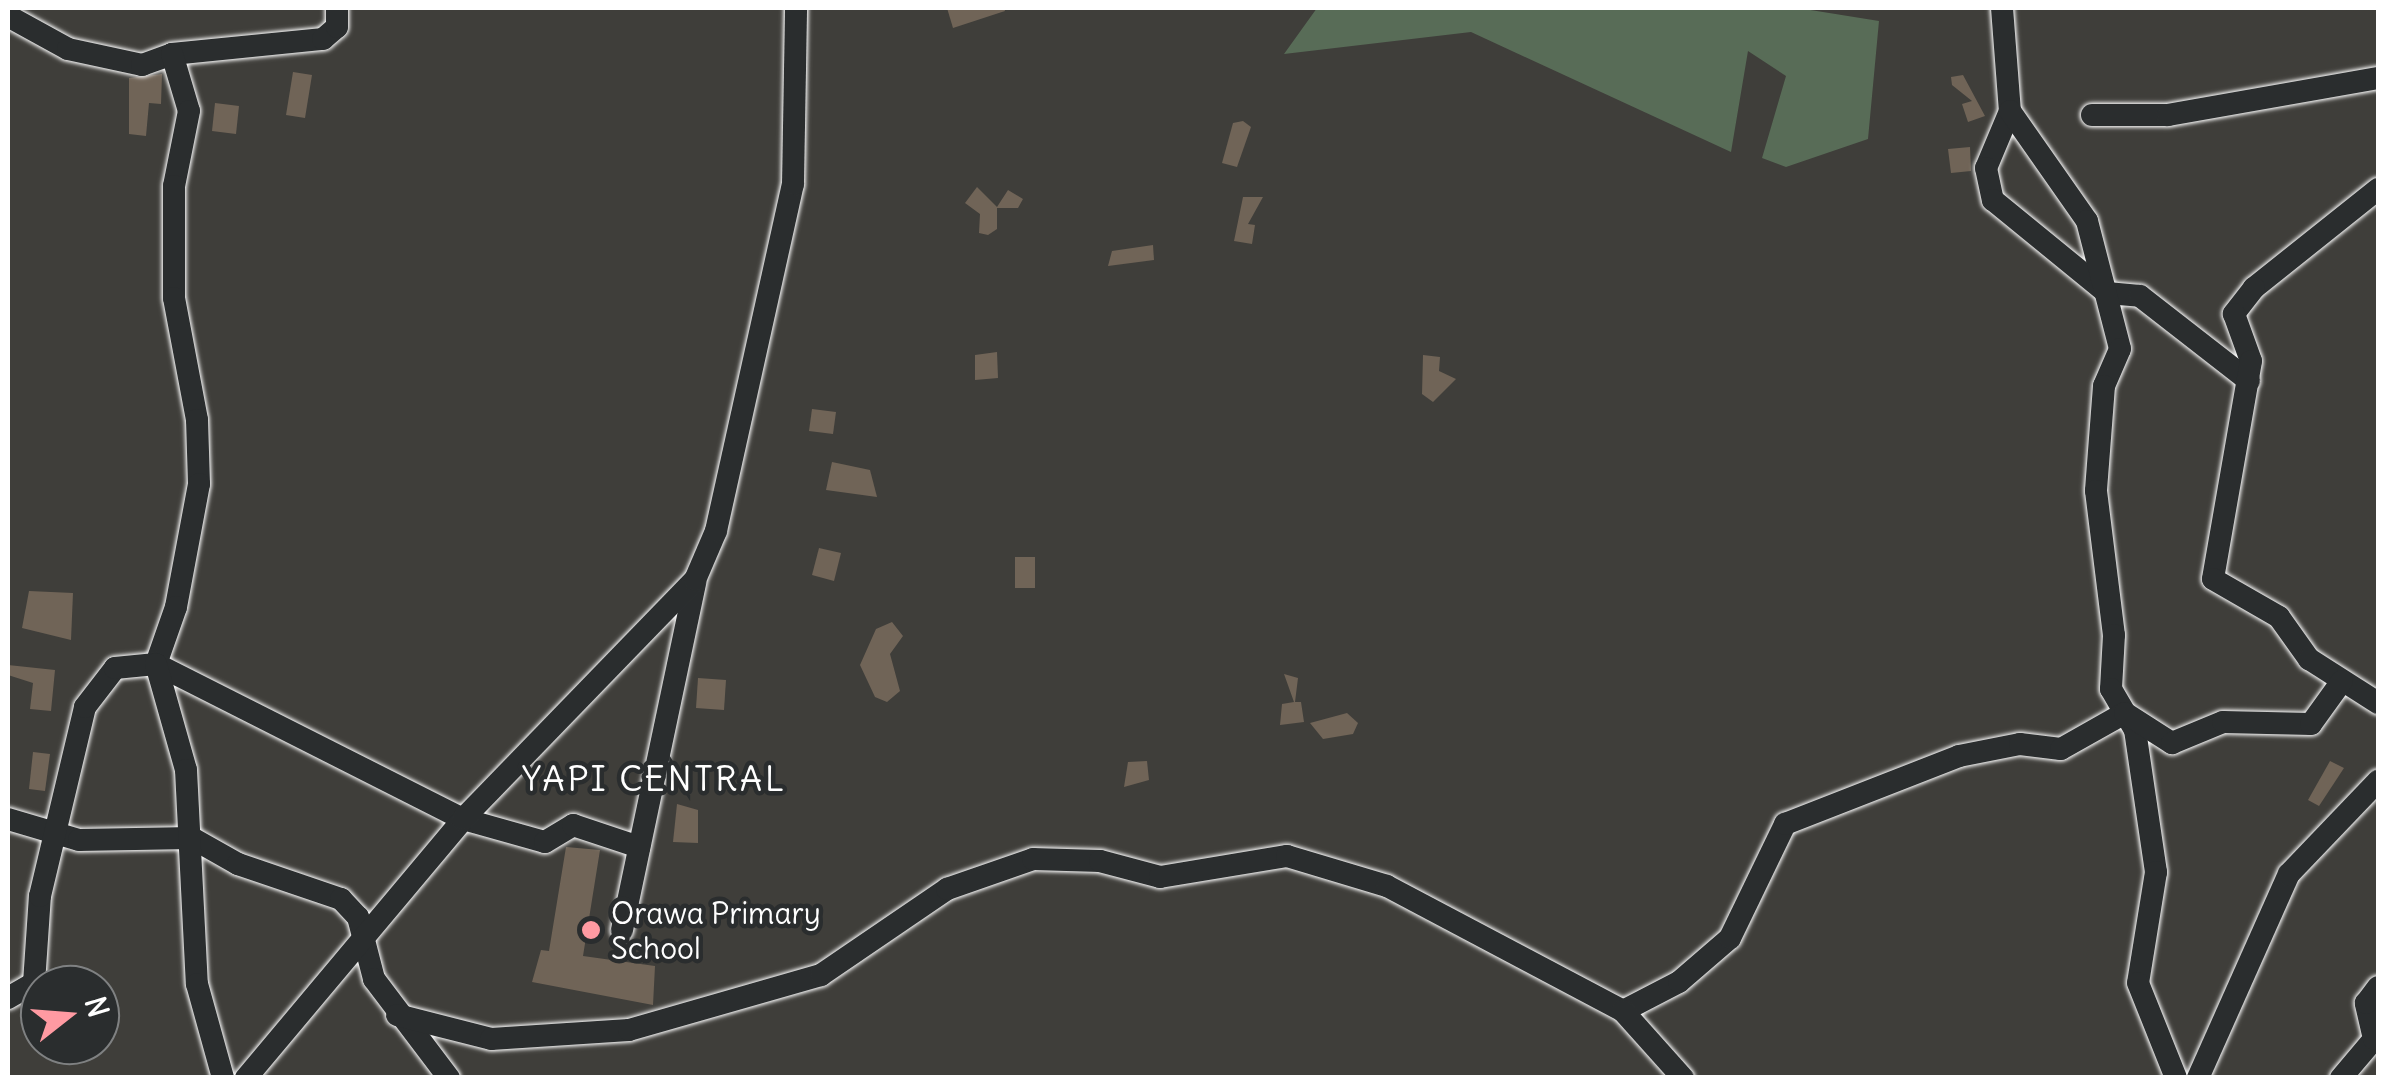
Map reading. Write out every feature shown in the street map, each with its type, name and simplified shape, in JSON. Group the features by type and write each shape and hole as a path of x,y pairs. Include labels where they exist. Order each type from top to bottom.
{"street":[{"path":"8,16 68,49 117,64 172,54 323,39 338,26 337,8"},
{"path":"622,930 696,580 716,532 793,184 796,8"},
{"path":"2002,8 2010,112 1986,168 1993,200 2107,293 2140,296 2249,381"},
{"path":"172,54 190,111 174,186 174,298 198,420 199,484 184,575 156,664 180,738 192,838 197,984 223,1078"},
{"path":"2092,115 2168,116 2378,78"},
{"path":"2010,112 2087,221 2120,350 2104,386 2096,491 2114,635 2111,689 2134,730 2156,872 2138,983 2176,1078"},
{"path":"2378,189 2254,288 2234,314 2252,361 2213,580 2279,617 2309,660 2378,703"},
{"path":"246,1078 463,819 696,580"},
{"path":"8,998 34,983 40,896 58,835 85,707 114,668 156,664 463,819 546,842 572,825 639,847"},
{"path":"2125,713 2172,742 2223,722 2311,724 2342,681"},
{"path":"1622,1011 1679,982 1730,938 1785,824 1959,756 2020,744 2061,749 2125,713"},
{"path":"2198,1078 2290,874 2378,781"},
{"path":"8,819 58,835 192,838 341,899 358,917 362,939 397,1015 449,1078"},
{"path":"397,1015 458,1034 524,1039 629,1030 714,1010 821,975 948,889 992,870 1066,856 1160,878 1266,858 1310,859 1387,886 1622,1011 1682,1078"},
{"path":"2341,1078 2374,1039 2366,1003 2378,986"}],"green space":[{"path":"1317,8 1798,8 1879,21 1868,139 1786,167 1762,158 1786,76 1748,51 1731,152 1471,32 1284,54"}],"building":[{"path":"947,8 1004,8 1005,11 953,28"},
{"path":"293,72 312,75 305,118 286,115"},
{"path":"162,74 161,104 149,103 146,136 129,134 129,78"},
{"path":"1963,75 1985,116 1968,122 1962,104 1972,101 1952,85 1951,77"},
{"path":"215,103 239,106 236,134 212,131"},
{"path":"1243,121 1251,127 1237,167 1222,163 1233,123"},
{"path":"1970,147 1971,171 1951,173 1948,149"},
{"path":"977,187 997,207 1008,190 1023,199 1018,208 997,208 997,229 988,235 979,233 980,214 965,203"},
{"path":"1243,197 1263,197 1248,224 1255,225 1252,244 1234,241"},
{"path":"1153,245 1154,260 1108,266 1112,251"},
{"path":"997,352 998,378 975,380 975,355"},
{"path":"1423,355 1440,357 1439,371 1456,379 1433,402 1422,394"},
{"path":"812,409 836,412 833,434 809,431"},
{"path":"832,462 870,470 877,497 826,490"},
{"path":"819,548 841,553 834,581 812,575"},
{"path":"1015,557 1035,557 1035,588 1015,588"},
{"path":"29,591 73,593 71,640 22,628"},
{"path":"892,622 903,636 890,654 900,691 887,702 875,697 860,665 876,629"},
{"path":"8,665 55,670 51,711 30,709 33,683 8,675"},
{"path":"1284,674 1298,678 1295,702 1301,702 1304,722 1280,725 1282,704 1294,702"},
{"path":"698,678 726,680 724,710 696,708"},
{"path":"1347,713 1358,723 1353,734 1323,739 1310,723"},
{"path":"33,752 50,754 45,791 29,789"},
{"path":"1147,761 1149,780 1124,787 1128,762"},
{"path":"2330,761 2344,768 2319,806 2308,800"},
{"path":"677,804 698,810 698,843 673,842"},
{"path":"566,847 600,850 583,956 655,966 653,1005 532,982 541,950 549,951"}],"place":[{"name":"Orawa Primary School","path":"591,930"}],"district":[{"name":"YAPI CENTRAL","path":"654,778"}]}
